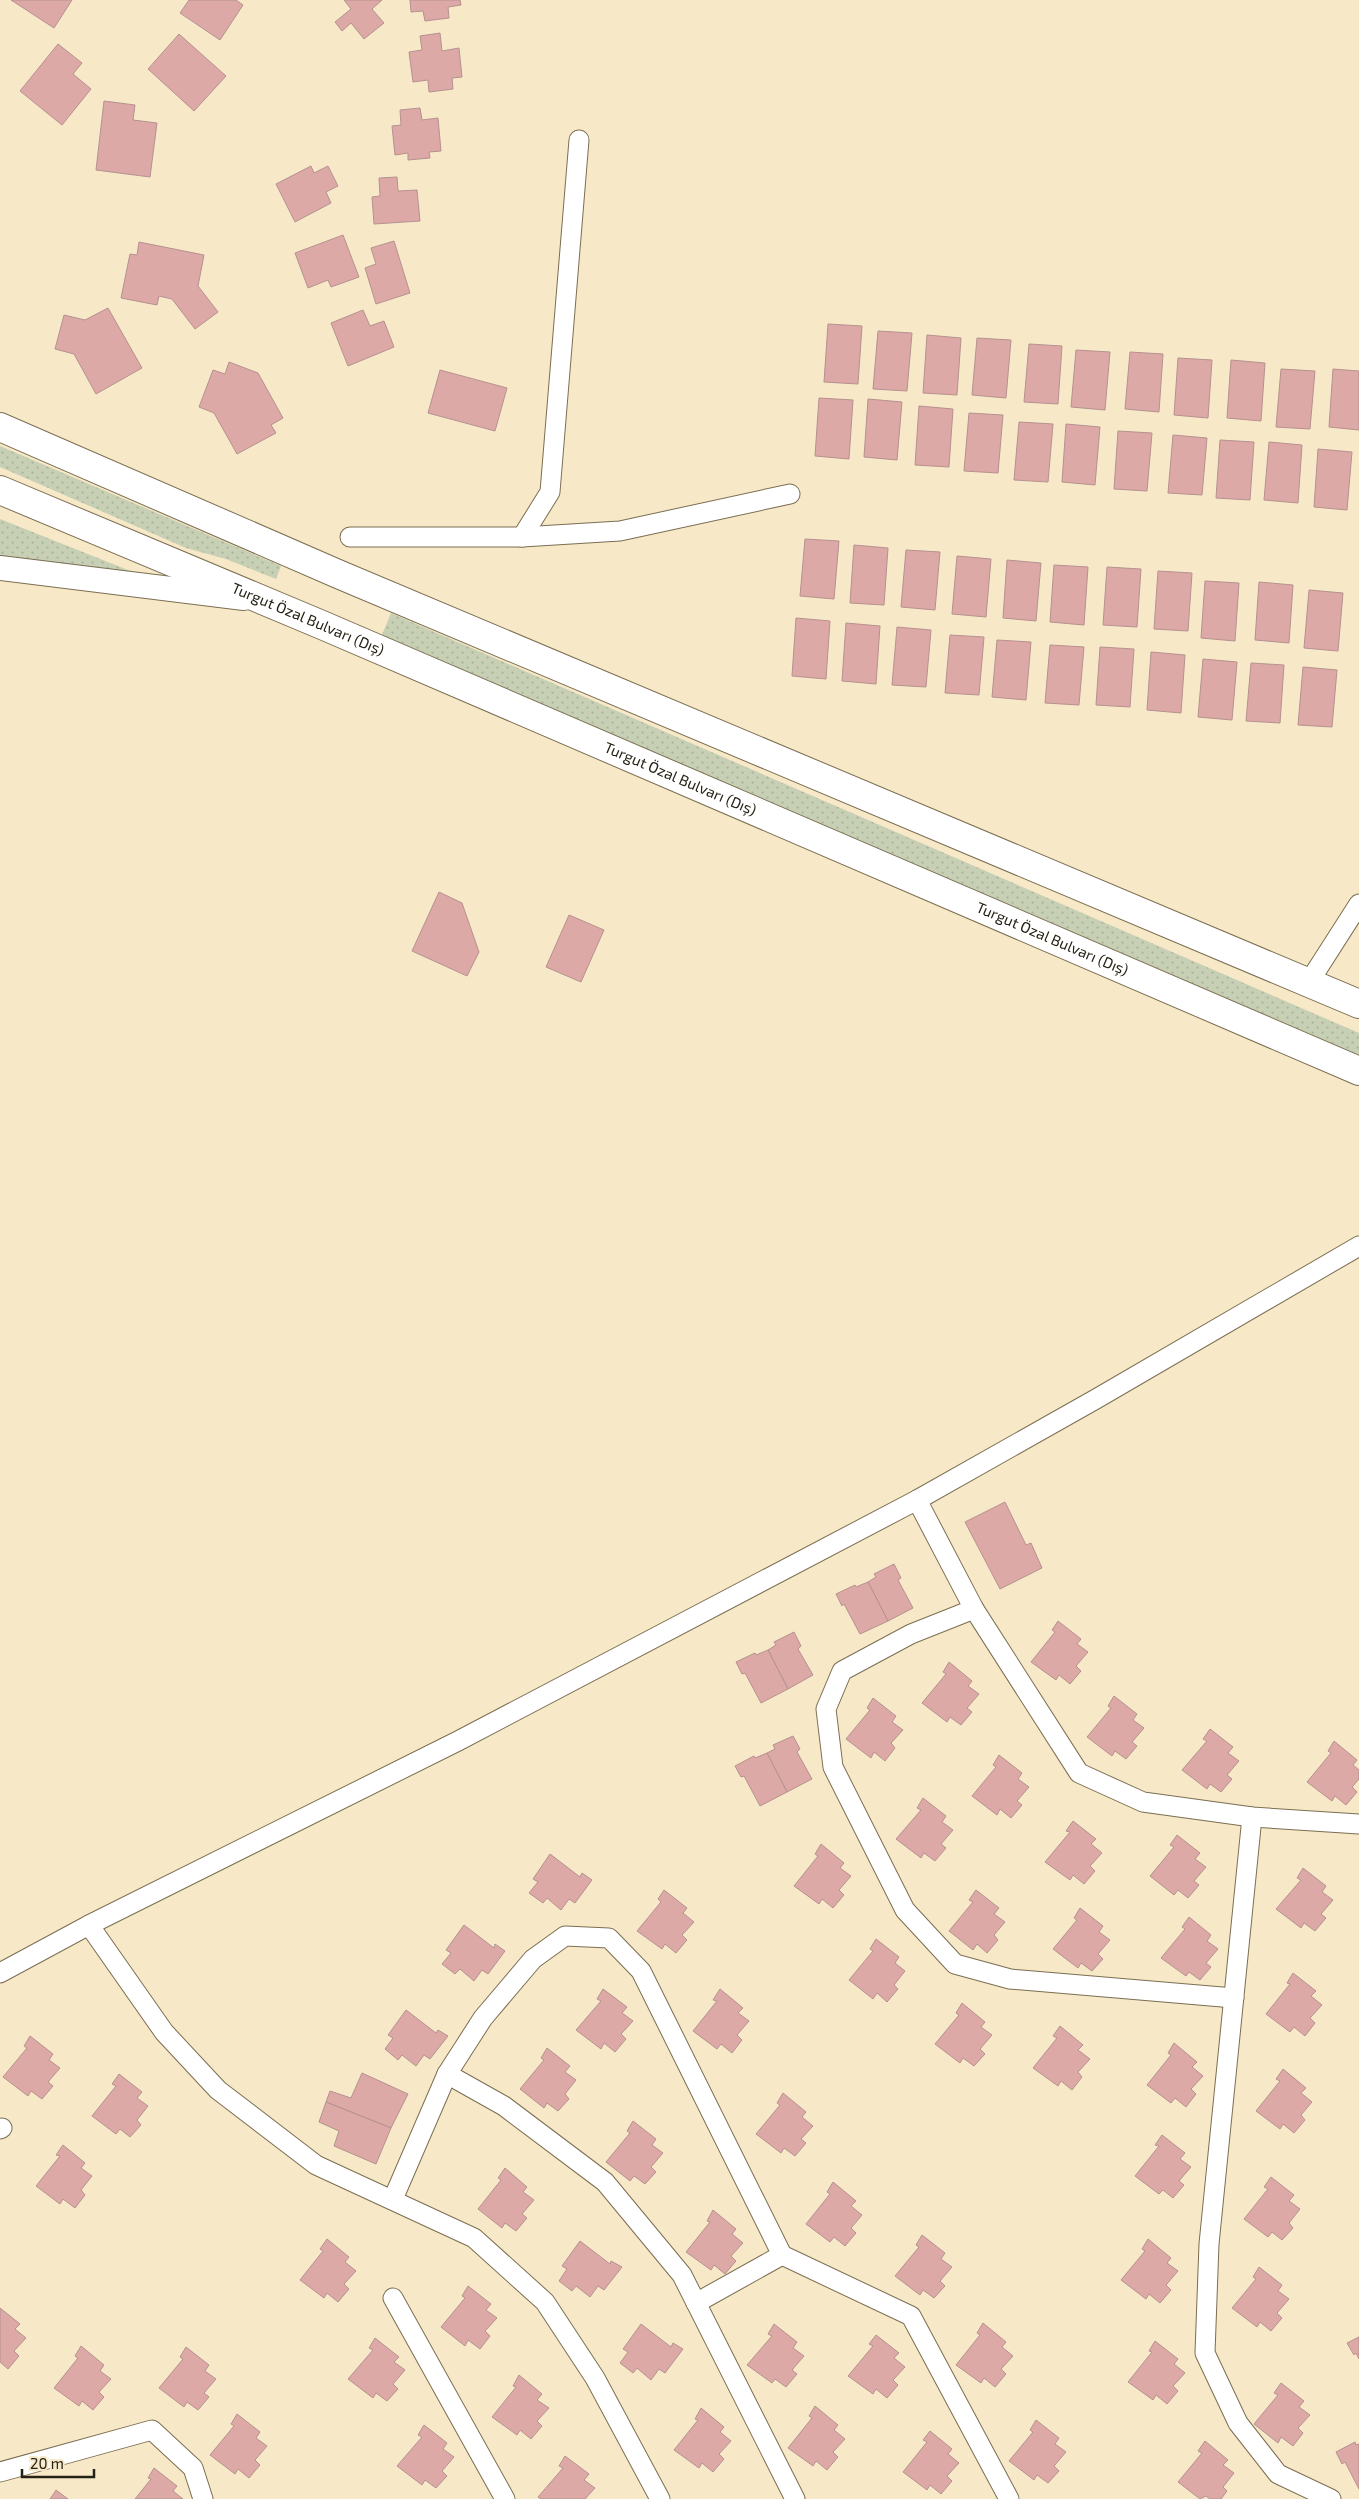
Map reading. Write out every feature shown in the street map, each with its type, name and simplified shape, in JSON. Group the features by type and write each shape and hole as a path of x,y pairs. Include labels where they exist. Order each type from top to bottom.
{"main road":[{"path":"0,427 347,578 1359,1004"},
{"name":"Turgut Özal Bulvarı (Dış)","path":"0,490 1359,1071"}],"street":[{"path":"522,538 550,492 579,140"},
{"path":"350,537 522,538 620,531 790,494"},
{"path":"0,568 260,600"},
{"path":"1309,982 1359,904"},
{"path":"0,1973 89,1925 458,1741 917,1500 1359,1246"},
{"path":"917,1500 974,1608 1080,1773 1143,1802 1252,1817 1359,1824"},
{"path":"974,1608 911,1634 842,1671 826,1709 832,1767 905,1910 955,1964 1010,1980 1234,1998"},
{"path":"1252,1817 1210,2244 1205,2353 1238,2423 1278,2474 1331,2499"},
{"path":"89,1925 164,2032 218,2090 316,2165 474,2238 545,2302 594,2378 660,2499"},
{"path":"393,2199 447,2074 483,2018 533,1959 565,1936 608,1938 641,1971 782,2255 911,2316 1009,2499"},
{"path":"447,2074 504,2106 606,2182 682,2275 795,2499"},
{"path":"696,2303 782,2255"},
{"path":"393,2298 505,2499"},
{"path":"0,2472 152,2430 193,2468 204,2499"}],"green space":[{"path":"0,446 281,566 276,579 226,559 186,548 0,467"},
{"path":"0,519 138,574 0,562"},
{"path":"391,613 1359,1033 1359,1055 382,635"}],"building":[{"path":"11,0 72,0 54,28"},
{"path":"189,0 236,0 243,5 220,40 180,13"},
{"path":"344,0 382,0 372,9 384,23 364,39 351,23 342,31 335,22 351,9"},
{"path":"410,0 460,0 461,5 448,7 449,18 425,21 423,11 411,12"},
{"path":"440,33 442,51 459,48 462,77 452,78 453,89 429,92 428,80 413,82 409,52 422,50 420,36"},
{"path":"179,34 226,76 194,111 148,69"},
{"path":"58,44 82,63 73,74 91,89 62,125 20,91"},
{"path":"104,101 135,105 133,120 157,123 150,177 96,170"},
{"path":"420,108 422,120 438,118 441,151 429,152 430,158 408,160 408,153 395,155 392,126 401,125 400,110"},
{"path":"311,166 314,173 328,166 338,186 326,192 331,203 295,222 276,184"},
{"path":"397,177 398,191 417,190 420,221 374,224 372,197 380,196 379,178"},
{"path":"343,235 359,277 331,287 328,280 308,288 295,253"},
{"path":"394,241 410,293 376,304 365,268 376,264 371,248"},
{"path":"139,242 204,255 198,286 218,312 195,329 172,299 159,296 157,305 121,298 130,254 137,255"},
{"path":"108,308 142,368 96,394 74,354 55,349 64,315 85,320"},
{"path":"363,310 370,326 384,321 394,347 348,366 331,323"},
{"path":"828,324 862,326 858,384 824,382"},
{"path":"878,331 912,333 907,391 873,389"},
{"path":"927,335 961,338 957,395 923,393"},
{"path":"977,338 1011,340 1006,398 972,395"},
{"path":"1029,344 1062,346 1058,404 1024,402"},
{"path":"1076,350 1110,352 1105,410 1071,407"},
{"path":"1130,352 1163,354 1159,412 1125,409"},
{"path":"1178,358 1212,360 1208,418 1174,415"},
{"path":"1231,360 1265,363 1261,421 1227,418"},
{"path":"229,362 258,373 283,418 271,425 276,433 237,454 214,413 199,407 213,370 225,374"},
{"path":"1281,369 1315,371 1310,429 1276,427"},
{"path":"1333,369 1359,371 1359,430 1329,427"},
{"path":"440,370 507,388 495,431 428,413"},
{"path":"819,398 853,400 849,459 815,456"},
{"path":"868,399 902,402 897,460 864,457"},
{"path":"919,406 953,409 949,467 915,465"},
{"path":"969,413 1003,415 998,473 964,471"},
{"path":"1019,422 1053,424 1048,482 1014,480"},
{"path":"1066,424 1100,427 1095,485 1062,482"},
{"path":"1118,431 1152,433 1147,491 1114,489"},
{"path":"1173,435 1207,438 1202,495 1168,493"},
{"path":"1220,440 1254,442 1250,500 1216,498"},
{"path":"1269,442 1302,445 1298,503 1264,500"},
{"path":"1318,449 1352,452 1347,510 1314,507"},
{"path":"805,539 839,541 834,599 800,596"},
{"path":"854,545 888,548 884,605 850,603"},
{"path":"906,550 940,552 935,610 901,607"},
{"path":"957,556 991,559 986,617 952,614"},
{"path":"1007,560 1041,563 1036,621 1003,618"},
{"path":"1054,565 1088,567 1084,625 1050,622"},
{"path":"1107,567 1141,569 1137,627 1103,625"},
{"path":"1158,571 1192,573 1188,631 1154,629"},
{"path":"1205,581 1239,583 1235,641 1201,638"},
{"path":"1259,582 1293,585 1289,643 1255,640"},
{"path":"1309,590 1343,593 1338,651 1304,648"},
{"path":"796,618 830,621 826,679 792,676"},
{"path":"846,623 880,626 876,684 842,681"},
{"path":"897,627 931,630 926,687 892,685"},
{"path":"950,635 984,637 979,695 945,693"},
{"path":"997,640 1031,642 1026,700 992,697"},
{"path":"1050,645 1084,647 1079,705 1045,703"},
{"path":"1100,647 1134,649 1130,707 1096,705"},
{"path":"1151,652 1185,655 1181,713 1147,710"},
{"path":"1203,659 1237,662 1232,720 1198,717"},
{"path":"1251,663 1284,665 1280,723 1246,721"},
{"path":"1303,667 1337,670 1332,727 1298,725"},
{"path":"439,892 462,903 479,952 467,976 412,951"},
{"path":"569,915 604,930 581,982 546,967"},
{"path":"1005,1502 1026,1545 1031,1543 1042,1568 1000,1589 965,1522"},
{"path":"894,1564 901,1578 898,1580 913,1608 888,1621 868,1582 876,1577 874,1574"},
{"path":"868,1582 888,1621 860,1634 844,1604 842,1606 836,1594 855,1585 856,1587"},
{"path":"1058,1621 1081,1639 1077,1644 1088,1652 1076,1666 1081,1671 1070,1684 1059,1675 1056,1680 1031,1662 1055,1632 1052,1630"},
{"path":"794,1632 801,1646 798,1649 813,1675 788,1689 768,1650 776,1645 774,1642"},
{"path":"768,1650 788,1689 761,1703 745,1673 742,1674 736,1662 755,1653 756,1655"},
{"path":"949,1662 972,1681 968,1686 979,1694 967,1708 972,1712 961,1725 950,1717 947,1722 922,1703 946,1674 943,1672"},
{"path":"1114,1696 1137,1714 1133,1720 1144,1728 1132,1742 1137,1746 1126,1759 1115,1751 1112,1756 1087,1737 1111,1708 1108,1706"},
{"path":"873,1698 896,1716 892,1722 903,1730 891,1743 895,1748 885,1761 874,1752 871,1758 846,1739 870,1710 867,1708"},
{"path":"1210,1729 1233,1747 1228,1753 1239,1761 1227,1775 1232,1779 1221,1792 1210,1784 1207,1789 1182,1770 1207,1741 1203,1739"},
{"path":"793,1736 800,1749 797,1752 812,1779 787,1792 767,1753 775,1749 773,1745"},
{"path":"1334,1741 1357,1760 1353,1765 1359,1770 1359,1779 1352,1787 1357,1792 1346,1805 1335,1796 1332,1801 1307,1782 1331,1753 1328,1751"},
{"path":"767,1753 787,1792 760,1806 744,1776 741,1777 735,1766 754,1756 755,1758"},
{"path":"999,1755 1022,1773 1018,1779 1029,1787 1017,1801 1022,1805 1011,1818 1000,1809 997,1815 972,1796 996,1767 993,1765"},
{"path":"923,1798 946,1816 942,1822 953,1830 941,1844 946,1848 935,1861 924,1853 921,1858 896,1839 921,1810 917,1808"},
{"path":"1073,1821 1096,1839 1091,1844 1102,1853 1090,1866 1095,1871 1084,1884 1073,1875 1070,1880 1045,1862 1070,1832 1066,1831"},
{"path":"1177,1835 1200,1853 1195,1859 1206,1867 1194,1881 1199,1885 1188,1898 1178,1890 1174,1895 1150,1876 1174,1847 1170,1845"},
{"path":"821,1844 844,1863 840,1868 851,1876 839,1890 844,1895 833,1908 822,1899 819,1904 794,1886 818,1856 815,1854"},
{"path":"550,1854 580,1877 582,1873 592,1880 575,1903 569,1899 561,1910 547,1898 543,1903 529,1893 538,1882 533,1879"},
{"path":"1303,1868 1326,1886 1322,1892 1333,1900 1321,1914 1326,1918 1315,1931 1304,1923 1301,1928 1276,1909 1301,1880 1297,1878"},
{"path":"664,1890 687,1908 683,1913 694,1922 682,1935 687,1940 676,1953 665,1944 662,1949 637,1931 661,1902 658,1899"},
{"path":"976,1890 999,1908 994,1914 1005,1922 994,1935 998,1940 987,1953 977,1944 973,1950 949,1931 973,1902 969,1900"},
{"path":"1080,1908 1103,1926 1099,1932 1110,1940 1098,1954 1103,1959 1092,1971 1081,1963 1078,1968 1053,1949 1077,1920 1074,1918"},
{"path":"1189,1917 1211,1935 1207,1941 1218,1949 1206,1963 1211,1967 1200,1980 1189,1972 1186,1976 1161,1958 1185,1929 1182,1927"},
{"path":"464,1925 494,1948 495,1944 505,1951 488,1974 482,1970 474,1981 460,1969 455,1974 442,1964 451,1953 446,1950"},
{"path":"876,1939 899,1957 895,1963 905,1971 894,1985 898,1989 887,2002 877,1993 873,1999 849,1980 873,1951 870,1949"},
{"path":"1293,1973 1316,1991 1311,1996 1322,2005 1310,2018 1315,2023 1305,2036 1294,2027 1290,2032 1266,2014 1290,1984 1287,1983"},
{"path":"603,1989 627,2007 622,2013 633,2021 621,2034 626,2039 615,2052 604,2043 601,2049 576,2030 601,2001 597,1999"},
{"path":"720,1989 743,2008 738,2013 749,2021 737,2035 742,2040 732,2053 721,2044 717,2049 693,2031 717,2001 713,2000"},
{"path":"962,2003 985,2022 981,2027 992,2035 980,2049 985,2054 974,2066 963,2058 960,2063 935,2044 959,2015 956,2013"},
{"path":"406,2010 436,2033 438,2030 448,2036 430,2059 424,2055 416,2066 402,2055 398,2060 385,2049 393,2038 388,2035"},
{"path":"1060,2026 1083,2045 1078,2050 1090,2059 1078,2072 1082,2077 1072,2090 1061,2081 1058,2086 1033,2068 1057,2038 1053,2036"},
{"path":"30,2036 53,2054 49,2060 60,2068 48,2082 53,2086 42,2099 31,2091 28,2096 3,2077 27,2048 24,2046"},
{"path":"1174,2043 1197,2062 1192,2067 1203,2076 1191,2089 1196,2094 1186,2107 1175,2098 1171,2103 1147,2085 1171,2055 1168,2053"},
{"path":"547,2048 570,2066 565,2072 576,2080 565,2094 569,2099 558,2111 547,2103 544,2108 520,2089 544,2060 541,2058"},
{"path":"1283,2069 1306,2088 1301,2093 1312,2102 1301,2115 1305,2120 1294,2133 1283,2124 1280,2129 1256,2111 1280,2081 1276,2079"},
{"path":"362,2073 408,2094 391,2128 326,2102 330,2091 351,2098"},
{"path":"119,2074 142,2092 137,2098 148,2106 137,2120 141,2125 130,2137 120,2129 116,2134 92,2116 116,2086 112,2084"},
{"path":"783,2093 806,2112 802,2117 813,2126 801,2139 806,2143 795,2156 784,2148 781,2153 756,2134 780,2105 777,2103"},
{"path":"326,2102 391,2128 376,2164 334,2146 339,2131 319,2122"},
{"path":"633,2121 656,2139 652,2145 663,2153 651,2167 656,2172 645,2184 634,2176 630,2181 606,2162 630,2133 627,2131"},
{"path":"1162,2135 1185,2153 1180,2159 1191,2167 1179,2181 1184,2185 1173,2198 1163,2190 1159,2194 1135,2176 1159,2146 1155,2145"},
{"path":"63,2145 85,2163 81,2168 92,2176 81,2190 85,2195 75,2208 63,2199 60,2204 36,2186 60,2156 56,2155"},
{"path":"505,2168 527,2187 523,2192 534,2200 522,2214 527,2218 516,2231 505,2223 502,2228 478,2209 501,2180 498,2178"},
{"path":"1271,2177 1294,2195 1289,2201 1300,2209 1289,2223 1293,2228 1282,2240 1272,2232 1268,2237 1244,2219 1268,2189 1264,2187"},
{"path":"833,2182 856,2201 851,2206 862,2215 851,2228 856,2233 845,2246 834,2237 830,2242 806,2224 830,2194 827,2192"},
{"path":"713,2210 736,2229 732,2234 743,2243 731,2256 736,2261 725,2274 714,2265 711,2270 686,2252 710,2222 707,2221"},
{"path":"922,2235 945,2253 941,2259 952,2267 940,2281 945,2286 934,2298 923,2290 920,2295 895,2276 919,2247 916,2245"},
{"path":"327,2239 349,2257 345,2262 356,2271 344,2284 349,2289 338,2302 327,2293 324,2298 300,2280 323,2251 320,2249"},
{"path":"1148,2239 1171,2258 1167,2263 1178,2271 1166,2285 1171,2290 1160,2303 1149,2294 1146,2299 1121,2280 1145,2251 1142,2249"},
{"path":"580,2241 610,2264 611,2261 622,2267 604,2290 598,2286 590,2297 576,2286 572,2291 559,2281 567,2269 562,2266"},
{"path":"1259,2267 1282,2285 1278,2291 1289,2299 1277,2313 1282,2318 1271,2331 1260,2322 1257,2327 1232,2308 1256,2279 1253,2277"},
{"path":"468,2286 491,2304 486,2310 497,2318 485,2331 490,2336 480,2349 468,2340 465,2346 441,2327 465,2298 462,2296"},
{"path":"0,2308 20,2324 15,2329 26,2338 14,2351 19,2356 8,2369 0,2362"},
{"path":"983,2323 1006,2342 1002,2347 1013,2356 1001,2369 1006,2374 995,2387 984,2378 981,2383 956,2365 980,2335 977,2333"},
{"path":"641,2324 671,2347 673,2343 683,2349 665,2373 659,2369 651,2380 637,2368 633,2373 620,2363 628,2352 623,2349"},
{"path":"774,2324 797,2342 793,2348 804,2356 792,2370 797,2374 786,2387 775,2379 772,2383 747,2365 772,2336 768,2334"},
{"path":"876,2335 899,2353 894,2358 905,2367 893,2380 898,2385 887,2398 876,2389 873,2394 848,2376 873,2346 869,2344"},
{"path":"1359,2337 1359,2359 1356,2353 1354,2355 1347,2343"},
{"path":"375,2338 399,2357 394,2362 405,2370 393,2384 398,2389 387,2401 376,2393 373,2398 348,2379 373,2350 369,2348"},
{"path":"1155,2341 1178,2359 1174,2364 1185,2373 1173,2386 1178,2391 1167,2404 1156,2395 1153,2400 1128,2382 1152,2352 1149,2351"},
{"path":"81,2346 104,2365 100,2371 111,2379 99,2392 104,2397 93,2410 82,2401 79,2406 54,2388 78,2358 75,2356"},
{"path":"186,2347 209,2365 205,2371 216,2379 204,2393 209,2397 198,2410 187,2402 184,2407 159,2388 183,2359 180,2357"},
{"path":"519,2375 542,2394 537,2400 549,2408 537,2421 542,2426 531,2439 520,2430 517,2435 492,2417 516,2387 513,2386"},
{"path":"1281,2383 1304,2401 1299,2407 1310,2415 1298,2428 1303,2433 1293,2446 1281,2437 1278,2443 1254,2424 1278,2395 1274,2393"},
{"path":"815,2406 838,2425 834,2430 845,2439 833,2452 838,2457 827,2470 816,2461 813,2466 788,2448 812,2418 809,2416"},
{"path":"701,2408 724,2427 720,2432 731,2441 719,2454 724,2459 713,2472 702,2463 699,2468 674,2450 698,2420 695,2419"},
{"path":"237,2414 260,2432 256,2438 267,2446 255,2460 260,2465 249,2478 238,2469 235,2474 210,2455 234,2426 231,2424"},
{"path":"1036,2420 1059,2438 1055,2444 1066,2452 1054,2466 1059,2471 1048,2483 1037,2475 1034,2480 1009,2461 1033,2432 1030,2430"},
{"path":"424,2425 447,2443 443,2449 454,2457 442,2471 447,2476 436,2488 425,2480 422,2485 397,2466 422,2437 418,2435"},
{"path":"930,2431 952,2449 948,2454 959,2463 947,2476 952,2481 941,2494 930,2485 927,2490 903,2472 927,2442 923,2440"},
{"path":"1205,2441 1228,2460 1223,2465 1234,2473 1223,2487 1227,2491 1221,2499 1210,2499 1206,2496 1200,2499 1178,2482 1202,2453 1198,2451"},
{"path":"1355,2442 1356,2445 1359,2444 1359,2489 1345,2462 1342,2464 1336,2452"},
{"path":"565,2456 589,2474 584,2480 595,2488 585,2499 541,2499 538,2497 563,2468 559,2466"},
{"path":"154,2468 177,2486 173,2491 183,2499 135,2499 151,2479 148,2478"},
{"path":"56,2490 68,2499 50,2499"}]}
